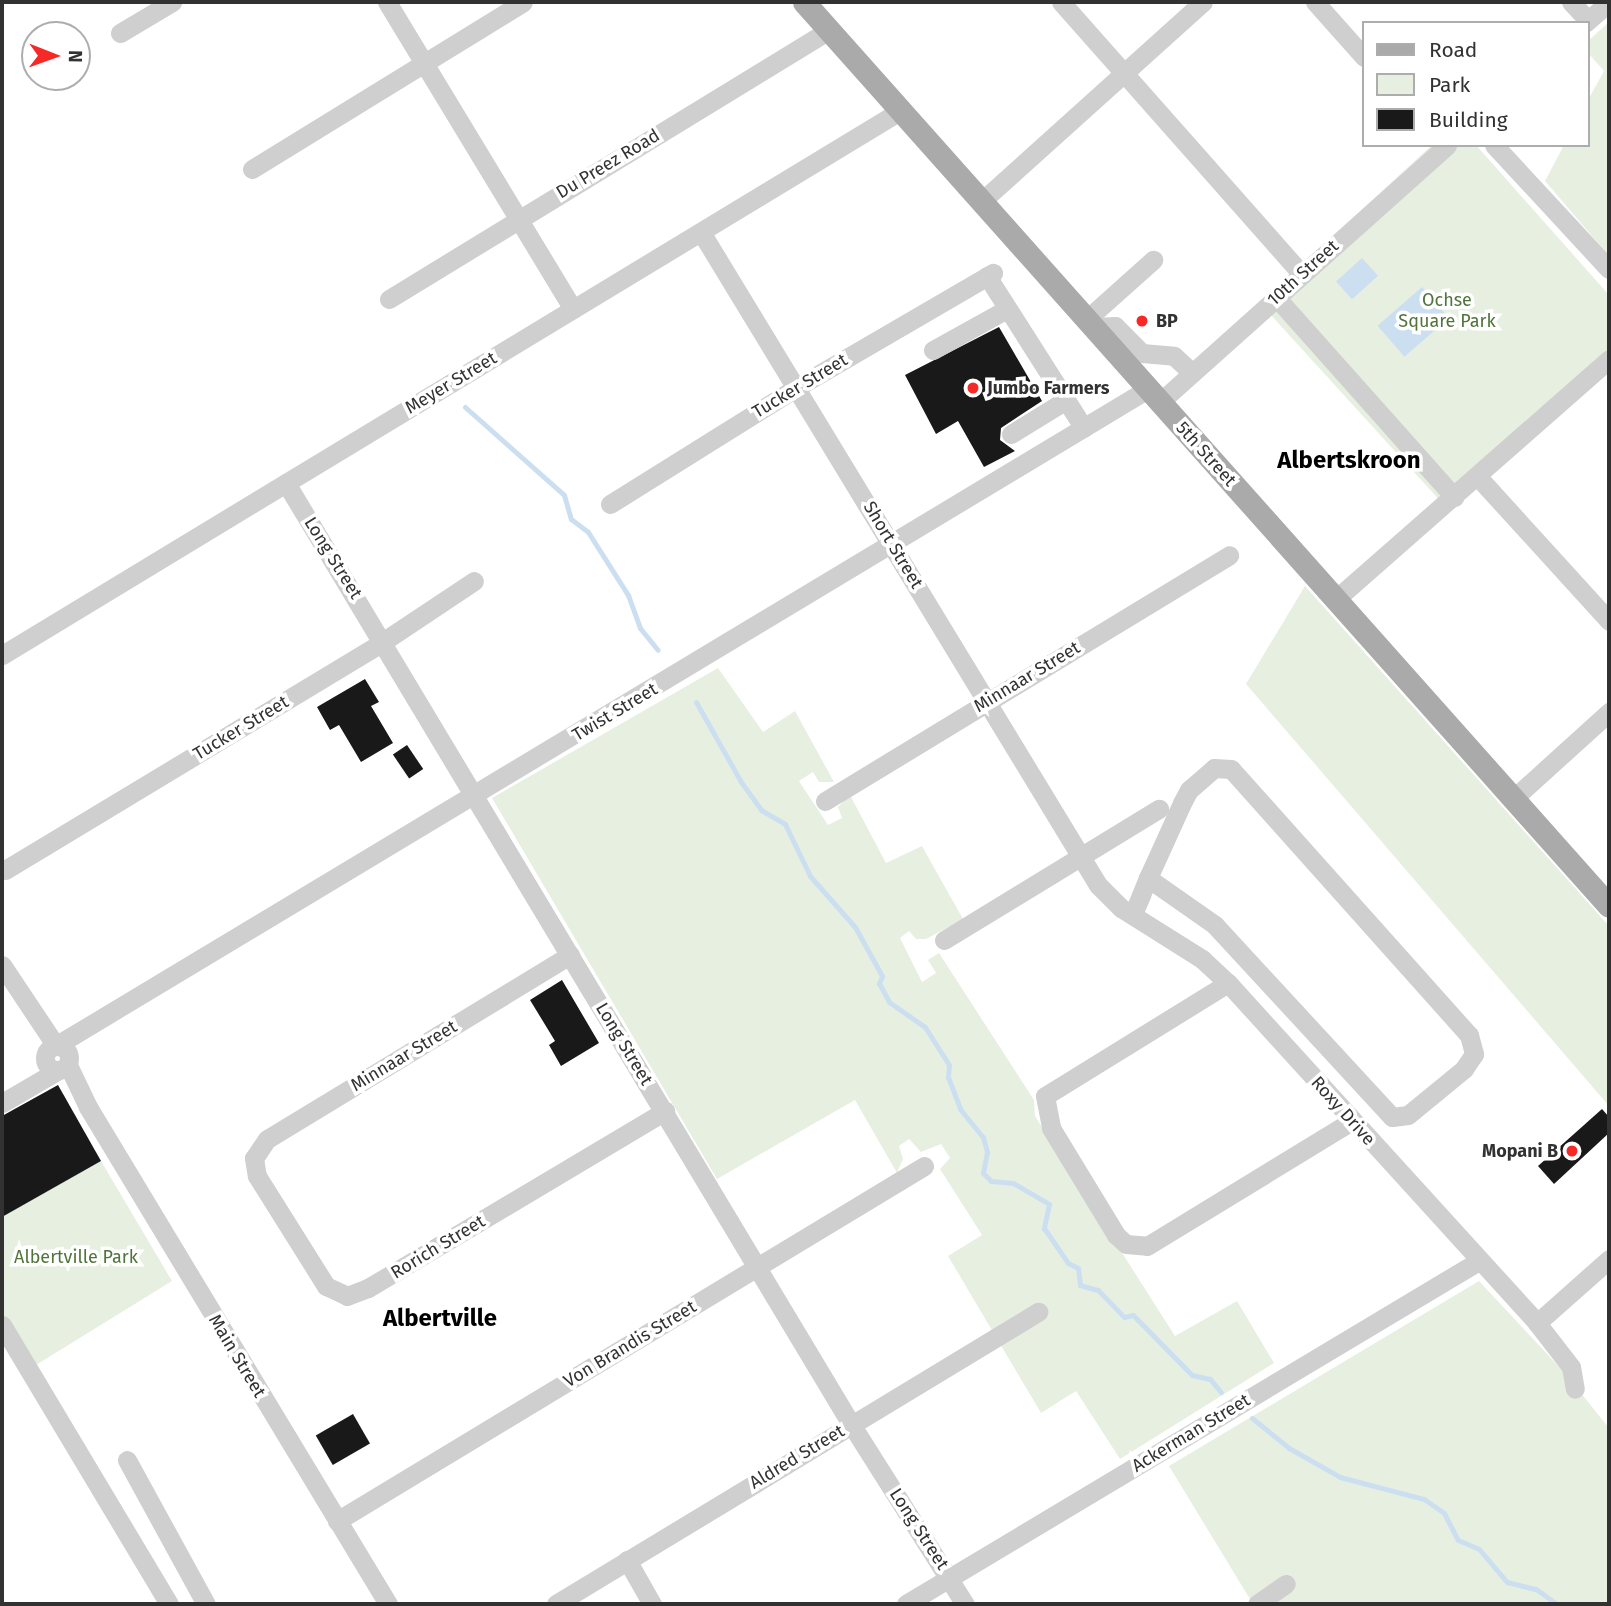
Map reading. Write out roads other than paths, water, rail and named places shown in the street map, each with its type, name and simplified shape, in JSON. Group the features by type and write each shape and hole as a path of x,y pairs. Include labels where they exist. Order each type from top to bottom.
{"main road":[{"name":"5th Street","path":"804,2 1609,906"}],"street":[{"path":"120,33 172,2"},
{"path":"387,2 573,309"},
{"path":"252,169 523,2"},
{"path":"1061,2 1302,274"},
{"path":"982,200 1203,2"},
{"path":"1315,2 1362,55"},
{"path":"1571,2 1585,21"},
{"path":"1587,21 1609,2"},
{"name":"Du Preez Road","path":"389,299 829,30"},
{"name":"Meyer Street","path":"2,655 900,111"},
{"name":"10th Street","path":"1154,396 1192,373 1444,147"},
{"path":"1496,147 1609,269"},
{"name":"Short Street","path":"701,232 1082,860"},
{"path":"1090,323 1153,260"},
{"name":"Tucker Street","path":"610,505 797,387 990,275 1007,309"},
{"path":"1276,298 1454,497"},
{"path":"933,350 1007,309 1084,428"},
{"path":"1090,323 1115,326 1142,353 1174,356 1192,373"},
{"path":"1336,599 1478,478 1609,359"},
{"name":"Twist Street","path":"2,1103 35,1083 82,1034 1084,428 1154,396"},
{"path":"1011,434 1066,400"},
{"path":"1478,478 1609,621"},
{"name":"Long Street","path":"286,483 384,641 474,798 759,1266 851,1424 965,1604"},
{"name":"Minnaar Street","path":"825,801 1229,555"},
{"name":"Tucker Street","path":"5,870 384,641 474,581"},
{"path":"1513,799 1609,712"},
{"path":"1133,914 1148,878 1189,790 1214,768 1231,769 1469,1035 1475,1048 1471,1060 1408,1115 1400,1118 1385,1113 1215,925 1148,878"},
{"path":"944,940 1082,860 1159,809"},
{"name":"Roxy Drive","path":"1082,860 1108,898 1202,959 1228,982 1477,1262 1537,1323 1571,1367 1575,1389"},
{"name":"Minnaar Street","path":"255,1168 257,1149 267,1139 570,955"},
{"name":"Main Street","path":"2,965 388,1604"},
{"path":"1228,982 1045,1096 1051,1128 1115,1234 1126,1244 1147,1246 1352,1121"},
{"name":"Rorich Street","path":"255,1168 326,1286 347,1296 368,1288 665,1111"},
{"name":"Von Brandis Street","path":"337,1521 923,1166"},
{"path":"1537,1323 1609,1259"},
{"name":"Ackerman Street","path":"906,1604 1477,1262"},
{"name":"Aldred Street","path":"556,1604 1038,1312"},
{"path":"2,1325 169,1604"},
{"path":"127,1460 206,1604"},
{"path":"627,1560 652,1604"},
{"path":"1257,1604 1286,1584"}],"water":[{"path":"1362,258 1378,276 1352,299 1336,281"},
{"path":"1422,287 1449,318 1404,357 1377,326"}],"waterway":[{"path":"465,407 564,495 571,519 588,532 628,595 640,628 658,650"},
{"path":"696,702 741,782 761,810 785,824 810,876 855,927 882,976 879,983 889,1002 925,1027 949,1065 948,1077 960,1109 983,1137 987,1152 983,1173 991,1181 1013,1183 1049,1204 1044,1228 1068,1263 1078,1268 1080,1285 1098,1290 1124,1317 1133,1315 1192,1375 1210,1379 1221,1392"},
{"path":"1252,1418 1289,1448 1340,1477 1424,1499 1444,1513 1458,1540 1479,1549 1507,1582 1536,1589 1557,1604"}],"place":[{"name":"BP","path":"1142,321"},
{"name":"Jumbo Farmers","path":"973,388"},
{"name":"Mopani B","path":"1572,1151"}],"district":[{"name":"Albertskroon","path":"1349,461"},
{"name":"Albertville","path":"440,1319"}],"park label":[{"name":"Ochse Square Park","path":"1447,311"},
{"name":"Albertville Park","path":"76,1257"}]}
